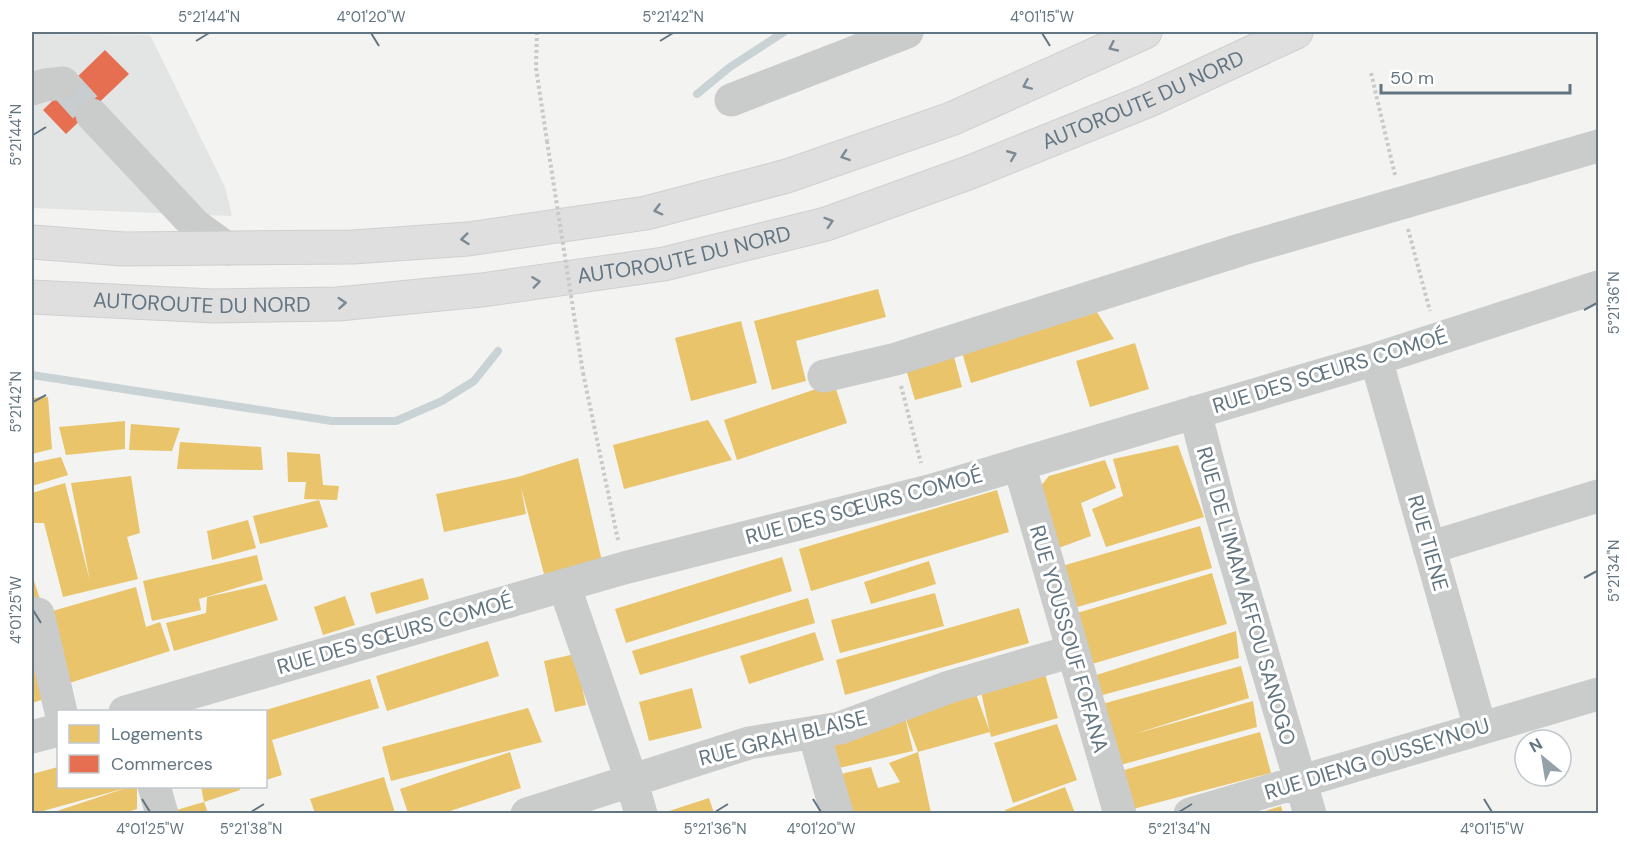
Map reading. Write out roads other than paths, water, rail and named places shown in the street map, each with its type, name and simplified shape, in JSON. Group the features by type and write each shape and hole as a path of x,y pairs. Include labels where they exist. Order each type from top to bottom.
{"highway":[{"path":"32,242 123,249 353,248 468,239 646,213 787,176 951,119 1145,32"},
{"name":"AUTOROUTE DU NORD","path":"32,297 213,306 338,304 482,290 664,264 826,224 968,173 1147,101 1296,32"}],"street":[{"path":"731,100 907,32"},
{"path":"32,89 63,83"},
{"path":"92,115 196,226 228,249"},
{"path":"824,376 897,359 1243,249 1599,146"},
{"name":"RUE DES SŒURS COMOÉ","path":"132,710 624,568 929,491 1376,359 1599,287"},
{"name":"RUE TIENE","path":"1376,359 1480,728"},
{"name":"RUE DE L'IMAM AFFOU SANOGO","path":"1195,412 1222,516 1310,813"},
{"name":"RUE YOUSSOUF FOFANA","path":"1019,464 1120,813"},
{"path":"1429,548 1599,496"},
{"path":"564,585 632,779 641,813"},
{"path":"32,612 38,614 62,710"},
{"name":"RUE GRAH BLAISE","path":"527,813 749,743 840,728 948,687 1073,651"},
{"name":"RUE DIENG OUSSEYNOU","path":"1191,813 1599,694"},
{"path":"32,737 57,730"},
{"path":"814,733 837,813"},
{"path":"155,788 162,813"}],"waterway":[{"path":"697,94 730,67 784,32"},
{"path":"32,375 332,421 396,421 442,401 474,381 498,351"}],"tunnel":[{"path":"63,83 92,115"}]}
